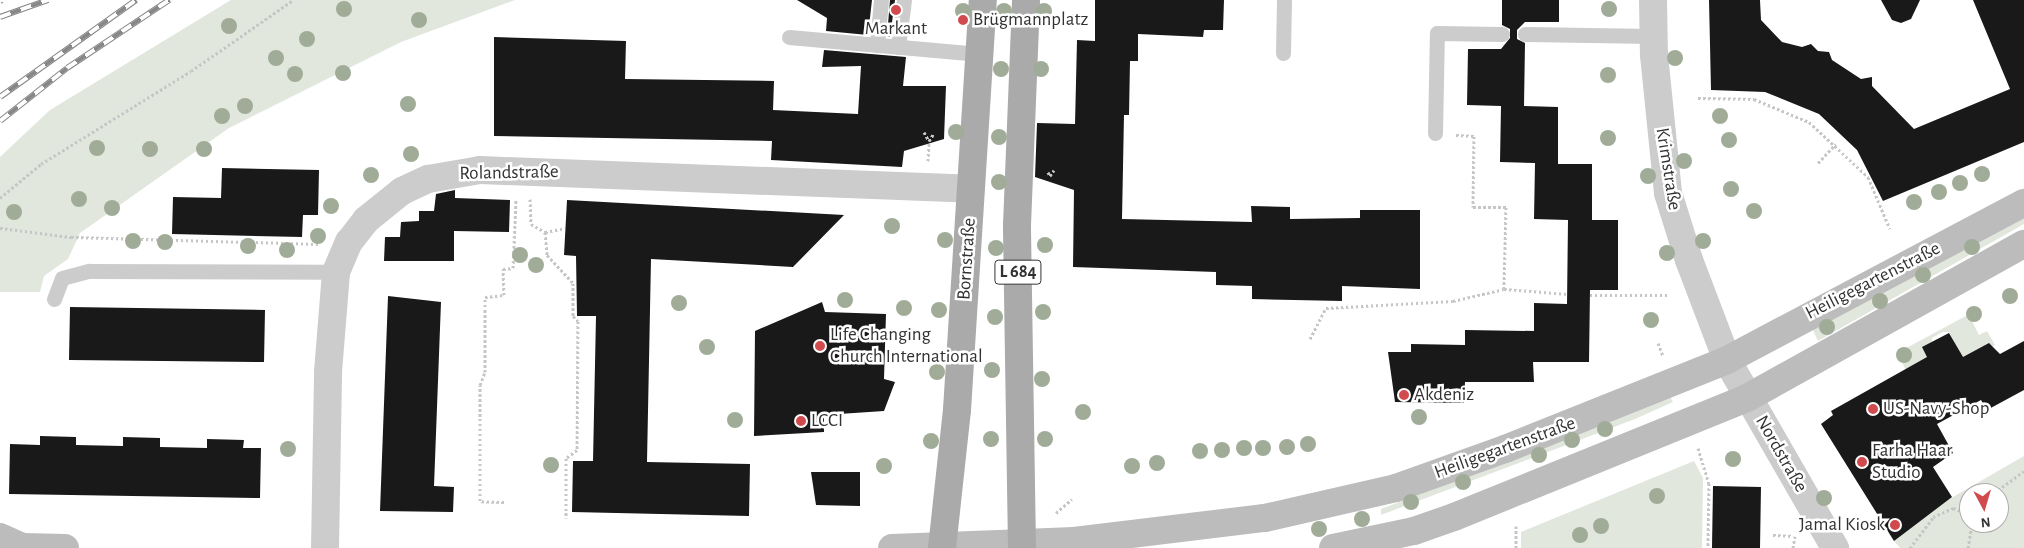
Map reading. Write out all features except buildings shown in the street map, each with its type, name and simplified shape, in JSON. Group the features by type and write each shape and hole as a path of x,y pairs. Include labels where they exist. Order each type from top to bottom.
{"main road":[{"name":"Bornstraße","path":"942,547 971,189 983,0"},
{"name":"L 684","path":"1022,546 1017,225 1026,0"},
{"name":"Heiligegartenstraße","path":"892,548 1022,546 1265,518 1347,500 1505,449 1727,360 2024,203"},
{"name":"Heiligegartenstraße","path":"1333,548 1414,540 1747,398 2024,244"},
{"path":"0,537 22,547 65,548"}],"street":[{"name":"Krimstraße","path":"1653,0 1653,36 1668,193 1727,360"},
{"name":"Rolandstraße","path":"325,548 328,372 336,272 349,242 366,220 402,191 452,173 524,171 971,189"},
{"name":"Nordstraße","path":"1727,360 1747,398 1835,548"}],"lane":[{"path":"877,45 881,0"},
{"path":"898,47 904,0"},
{"path":"1283,53 1284,0"},
{"path":"1436,133 1437,33 1502,34"},
{"path":"1525,34 1653,36"},
{"path":"789,37 979,54"},
{"path":"54,299 62,278 90,271 336,272"}],"path":[{"path":"0,198 41,164 191,71 293,0"},
{"path":"1698,98 1740,97 1771,105 1809,122 1836,144 1868,177 1890,229"},
{"path":"924,132 928,141 927,172"},
{"path":"928,141 934,132"},
{"path":"1436,133 1474,136 1473,208 1506,207 1504,289"},
{"path":"1818,163 1836,144"},
{"path":"1047,170 1050,176 1054,170"},
{"path":"524,171 531,224 545,232 566,228"},
{"path":"504,502 480,501 480,385 485,372 485,296 504,295 503,269 513,268 524,171"},
{"path":"0,228 71,237 325,244"},
{"path":"545,232 548,255 573,283 573,316 578,321 577,450 566,458 566,518"},
{"path":"1310,339 1326,308 1453,301 1504,289 1567,294"},
{"path":"1590,295 1670,295"},
{"path":"1697,457 1709,483 1708,548"},
{"path":"2008,483 2024,471"},
{"path":"1910,548 1933,517 1953,508 1959,510"},
{"path":"1516,526 1516,548"},
{"path":"1968,548 1970,533"},
{"path":"1773,535 1793,536"}],"shaded area":[{"path":"231,0 515,0 401,42 229,128 80,233 68,259 44,276 40,292 0,292 0,157 50,110"},
{"path":"2024,213 2024,224 1818,341 1811,326"},
{"path":"1977,310 1980,317 1972,321 1979,335 1987,331 1995,345 1965,362 1949,332 1943,332 1932,338 1931,363 1909,376 1897,353"},
{"path":"1669,395 1673,402 1635,419 1381,515 1381,509 1584,432"},
{"path":"2024,456 2024,548 1900,548 1894,541 1932,509 1959,493 1959,533 2009,533 2009,483 1977,483"},
{"path":"1694,461 1703,478 1702,548 1521,548 1521,532"}],"railway":[{"path":"0,17 48,0"},
{"path":"0,97 136,0"},
{"path":"0,121 67,68 169,0"}],"place":[{"name":"Markant","path":"896,10"},
{"name":"Brügmannplatz","path":"963,20"},
{"name":"Life Changing Church International","path":"820,346"},
{"name":"Akdeniz","path":"1404,395"},
{"name":"US-Navy-Shop","path":"1873,409"},
{"name":"LCCI","path":"801,421"},
{"name":"Farha Haar Studio","path":"1862,462"},
{"name":"Jamal Kiosk","path":"1895,525"}]}
